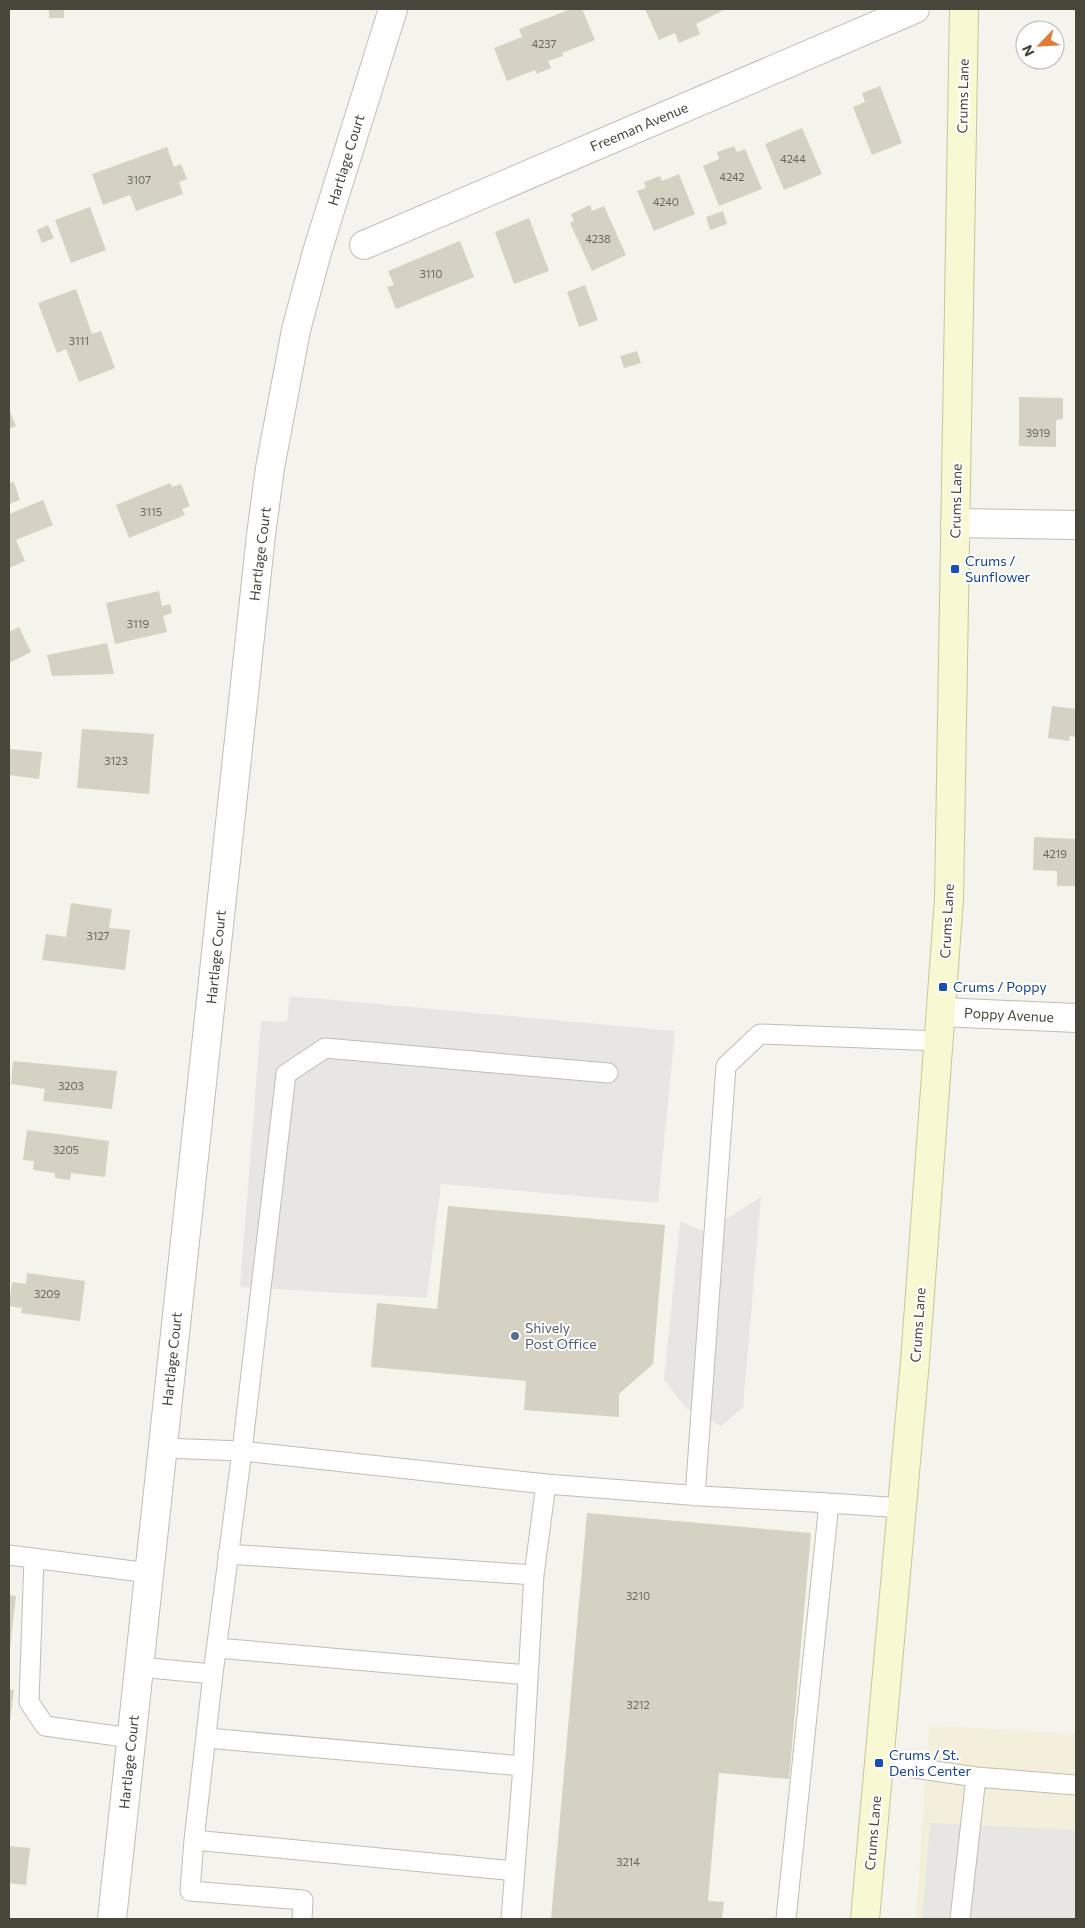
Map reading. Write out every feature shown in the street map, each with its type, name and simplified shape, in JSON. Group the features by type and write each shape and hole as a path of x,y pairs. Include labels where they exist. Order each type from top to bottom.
{"main road":[{"name":"Crums Lane","path":"865,1919 902,1508 940,1041 949,899 964,9"}],"street":[{"name":"Hartlage Court","path":"112,1919 261,535 270,468 296,330 317,252 393,9"},
{"name":"Freeman Avenue","path":"364,245 915,9"},
{"path":"955,523 1076,525"},
{"name":"Poppy Avenue","path":"942,1012 1076,1018"}],"lane":[{"path":"695,1496 726,1066 760,1034 940,1041"},
{"path":"302,1919 303,1900 190,1892 213,1674 242,1451 286,1074 326,1048 608,1073"},
{"path":"163,1448 242,1451 546,1484 695,1496 902,1508"},
{"path":"511,1919 523,1766 534,1575 546,1484"},
{"path":"786,1919 829,1503"},
{"path":"228,1554 534,1575"},
{"path":"9,1555 149,1573"},
{"path":"34,1558 29,1702 45,1726 131,1738"},
{"path":"217,1648 528,1674"},
{"path":"139,1668 213,1674"},
{"path":"207,1738 523,1766"},
{"path":"879,1763 976,1778 1076,1785"},
{"path":"960,1919 976,1778"},
{"path":"194,1840 515,1871"}],"shaded area":[{"path":"290,996 675,1031 658,1203 441,1184 427,1298 240,1287 261,1021 287,1022"},
{"path":"761,1197 743,1408 721,1426 686,1408 664,1380 680,1221 705,1232"},
{"path":"929,1725 1076,1734 1076,1919 916,1919"},
{"path":"930,1823 1076,1830 1076,1919 922,1919"}],"building":[{"path":"49,9 64,9 64,18 49,18"},
{"path":"571,9 582,9 595,40 562,53 563,56 548,61 551,68 537,74 535,70 507,81 494,48 522,37 519,29"},
{"path":"645,9 726,9 696,24 700,34 679,43 675,33 659,40"},
{"path":"880,86 902,143 872,155 853,107 865,102 862,93"},
{"path":"802,128 822,174 784,190 765,144"},
{"path":"734,146 737,152 745,149 762,189 719,206 703,166 719,159 717,152"},
{"path":"167,147 174,167 181,164 187,179 179,182 183,194 136,211 130,195 103,205 92,174"},
{"path":"679,174 695,214 654,231 637,191 646,188 644,182 660,176 662,181"},
{"path":"590,205 592,211 604,206 626,255 592,271 570,223 574,221 571,214"},
{"path":"90,207 106,250 71,263 55,220"},
{"path":"723,211 727,224 710,230 706,217"},
{"path":"529,218 549,271 514,284 495,232"},
{"path":"48,225 54,238 42,243 37,230"},
{"path":"460,241 474,277 396,309 387,287 394,285 388,271"},
{"path":"585,285 598,320 579,327 567,292"},
{"path":"76,289 92,334 101,331 115,368 79,382 66,349 57,353 38,303"},
{"path":"637,351 641,363 624,368 620,356"},
{"path":"1019,397 1063,398 1063,419 1056,420 1056,447 1019,446"},
{"path":"9,409 16,426 9,429"},
{"path":"14,482 20,500 9,504 9,483"},
{"path":"170,483 172,487 181,484 190,506 182,509 185,515 129,538 116,505"},
{"path":"43,500 53,525 16,540 25,561 9,568 9,514"},
{"path":"159,591 162,606 170,604 172,613 163,616 167,632 115,644 106,603"},
{"path":"19,627 31,652 9,663 9,632"},
{"path":"107,643 114,674 52,676 47,655"},
{"path":"1052,706 1076,709 1076,737 1070,736 1069,741 1048,738"},
{"path":"82,729 154,734 149,794 77,788"},
{"path":"9,749 42,752 39,779 9,775"},
{"path":"1034,837 1076,839 1076,886 1057,886 1057,871 1033,870"},
{"path":"71,903 112,909 109,928 130,930 125,970 42,960 46,934 66,937"},
{"path":"13,1061 117,1071 112,1109 43,1101 45,1089 11,1084"},
{"path":"27,1130 109,1141 105,1177 71,1173 70,1180 55,1178 55,1173 33,1170 34,1161 23,1160"},
{"name":"Shively Post Office","path":"448,1206 665,1225 653,1364 619,1394 619,1417 524,1410 526,1381 371,1367 377,1303 437,1309"},
{"path":"27,1273 85,1281 80,1321 21,1313 22,1308 9,1306 12,1282 26,1284"},
{"path":"587,1513 811,1533 789,1779 719,1773 708,1901 724,1902 722,1919 551,1919"},
{"path":"9,1595 16,1596 10,1649 9,1649"},
{"path":"9,1689 14,1690 10,1721 9,1721"},
{"path":"9,1846 30,1848 26,1885 9,1883"}],"place":[{"name":"Crums / Sunflower","path":"955,569"},
{"name":"Crums / Poppy","path":"943,987"},
{"name":"Shively Post Office","path":"515,1336"},
{"name":"Crums / St. Denis Center","path":"879,1763"}]}
